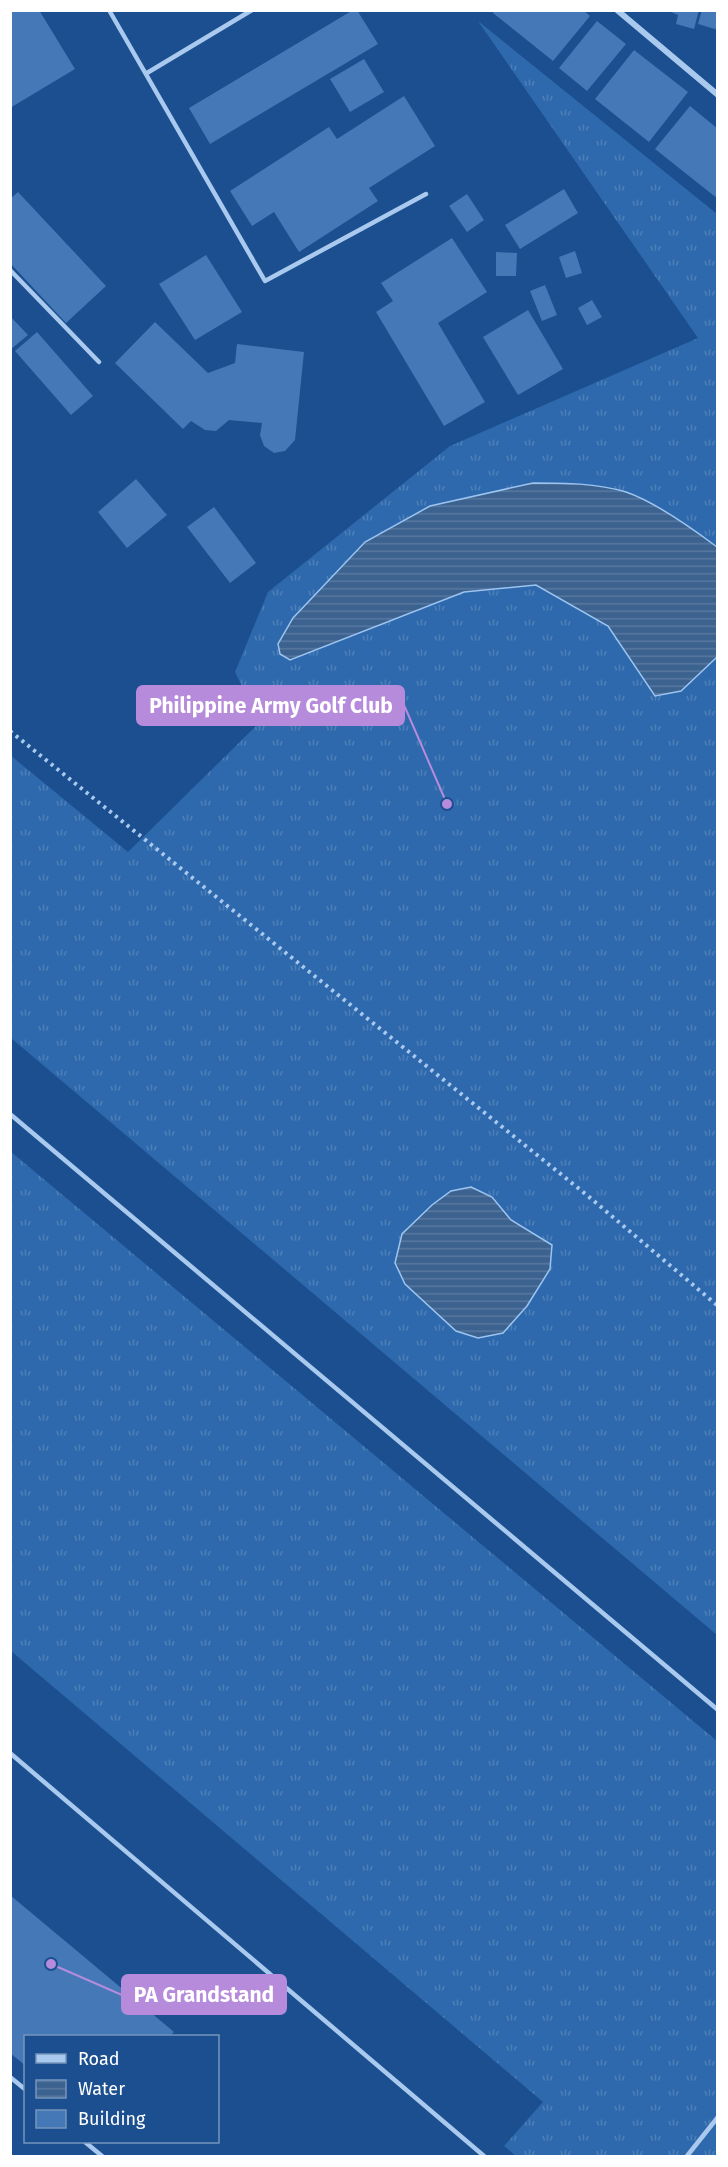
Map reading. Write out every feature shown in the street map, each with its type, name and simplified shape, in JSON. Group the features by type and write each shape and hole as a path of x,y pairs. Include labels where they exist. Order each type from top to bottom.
{"street":[{"path":"617,10 717,94"}],"lane":[{"path":"109,10 266,281 426,194"},
{"path":"147,73 252,10"},
{"path":"10,270 99,362"},
{"path":"10,1114 717,1710"},
{"path":"10,1753 484,2157"},
{"path":"10,2077 24,2088"},
{"path":"687,2157 717,2117"},
{"path":"86,2143 102,2157"}],"path":[{"path":"10,731 588,1196 717,1306"}],"green space":[{"path":"478,21 717,214 717,1635 11,1038 10,755 128,852 260,722 235,672 268,592 450,446 698,338"},
{"path":"10,1151 717,1741 717,2156 516,2156 504,2146 543,2102 11,1651"}],"water":[{"path":"533,483 592,485 626,492 661,509 717,547 717,657 681,691 655,696 608,626 536,585 464,592 290,660 280,654 278,644 293,618 365,542 430,506"},
{"path":"471,1187 492,1197 511,1220 552,1245 550,1269 527,1306 503,1333 478,1338 456,1331 405,1284 395,1263 402,1234 432,1205 451,1191"}],"building":[{"path":"10,10 39,10 75,69 10,108"},
{"path":"353,10 357,10 378,44 210,144 189,108"},
{"path":"494,10 583,10 590,16 553,61 493,13"},
{"path":"666,10 699,10 694,29 676,24 678,15"},
{"path":"702,10 718,10 718,30 698,24"},
{"path":"597,21 626,44 587,91 559,68"},
{"path":"634,50 688,92 649,142 595,99"},
{"path":"364,59 384,92 350,112 330,79"},
{"path":"404,96 435,146 369,188 378,201 299,252 274,212 252,226 230,191 329,127 337,139"},
{"path":"690,106 718,129 718,199 655,149"},
{"path":"564,189 578,213 520,249 505,225"},
{"path":"18,192 106,286 66,323 10,263 10,199"},
{"path":"467,194 484,220 467,232 449,206"},
{"path":"452,238 487,292 438,323 485,402 444,426 376,312 393,301 381,283"},
{"path":"575,251 582,273 566,278 559,257"},
{"path":"496,252 517,253 516,276 496,276"},
{"path":"206,255 242,312 195,340 159,284"},
{"path":"545,285 557,315 542,321 530,291"},
{"path":"592,300 602,317 587,325 578,308"},
{"path":"528,310 563,369 518,395 483,337"},
{"path":"10,316 28,335 10,350"},
{"path":"155,322 208,373 235,363 237,344 304,352 295,440 285,451 274,453 264,446 260,435 262,423 229,420 216,431 205,430 191,421 183,429 115,363"},
{"path":"37,332 93,396 71,415 15,351"},
{"path":"136,479 167,515 127,548 98,512"},
{"path":"214,507 256,563 230,583 187,527"},
{"path":"10,1895 174,2032 171,2035 24,2035 24,2064 10,2053"}],"place":[{"name":"Philippine Army Golf Club","path":"447,804"},
{"name":"PA Grandstand","path":"51,1964"}]}
